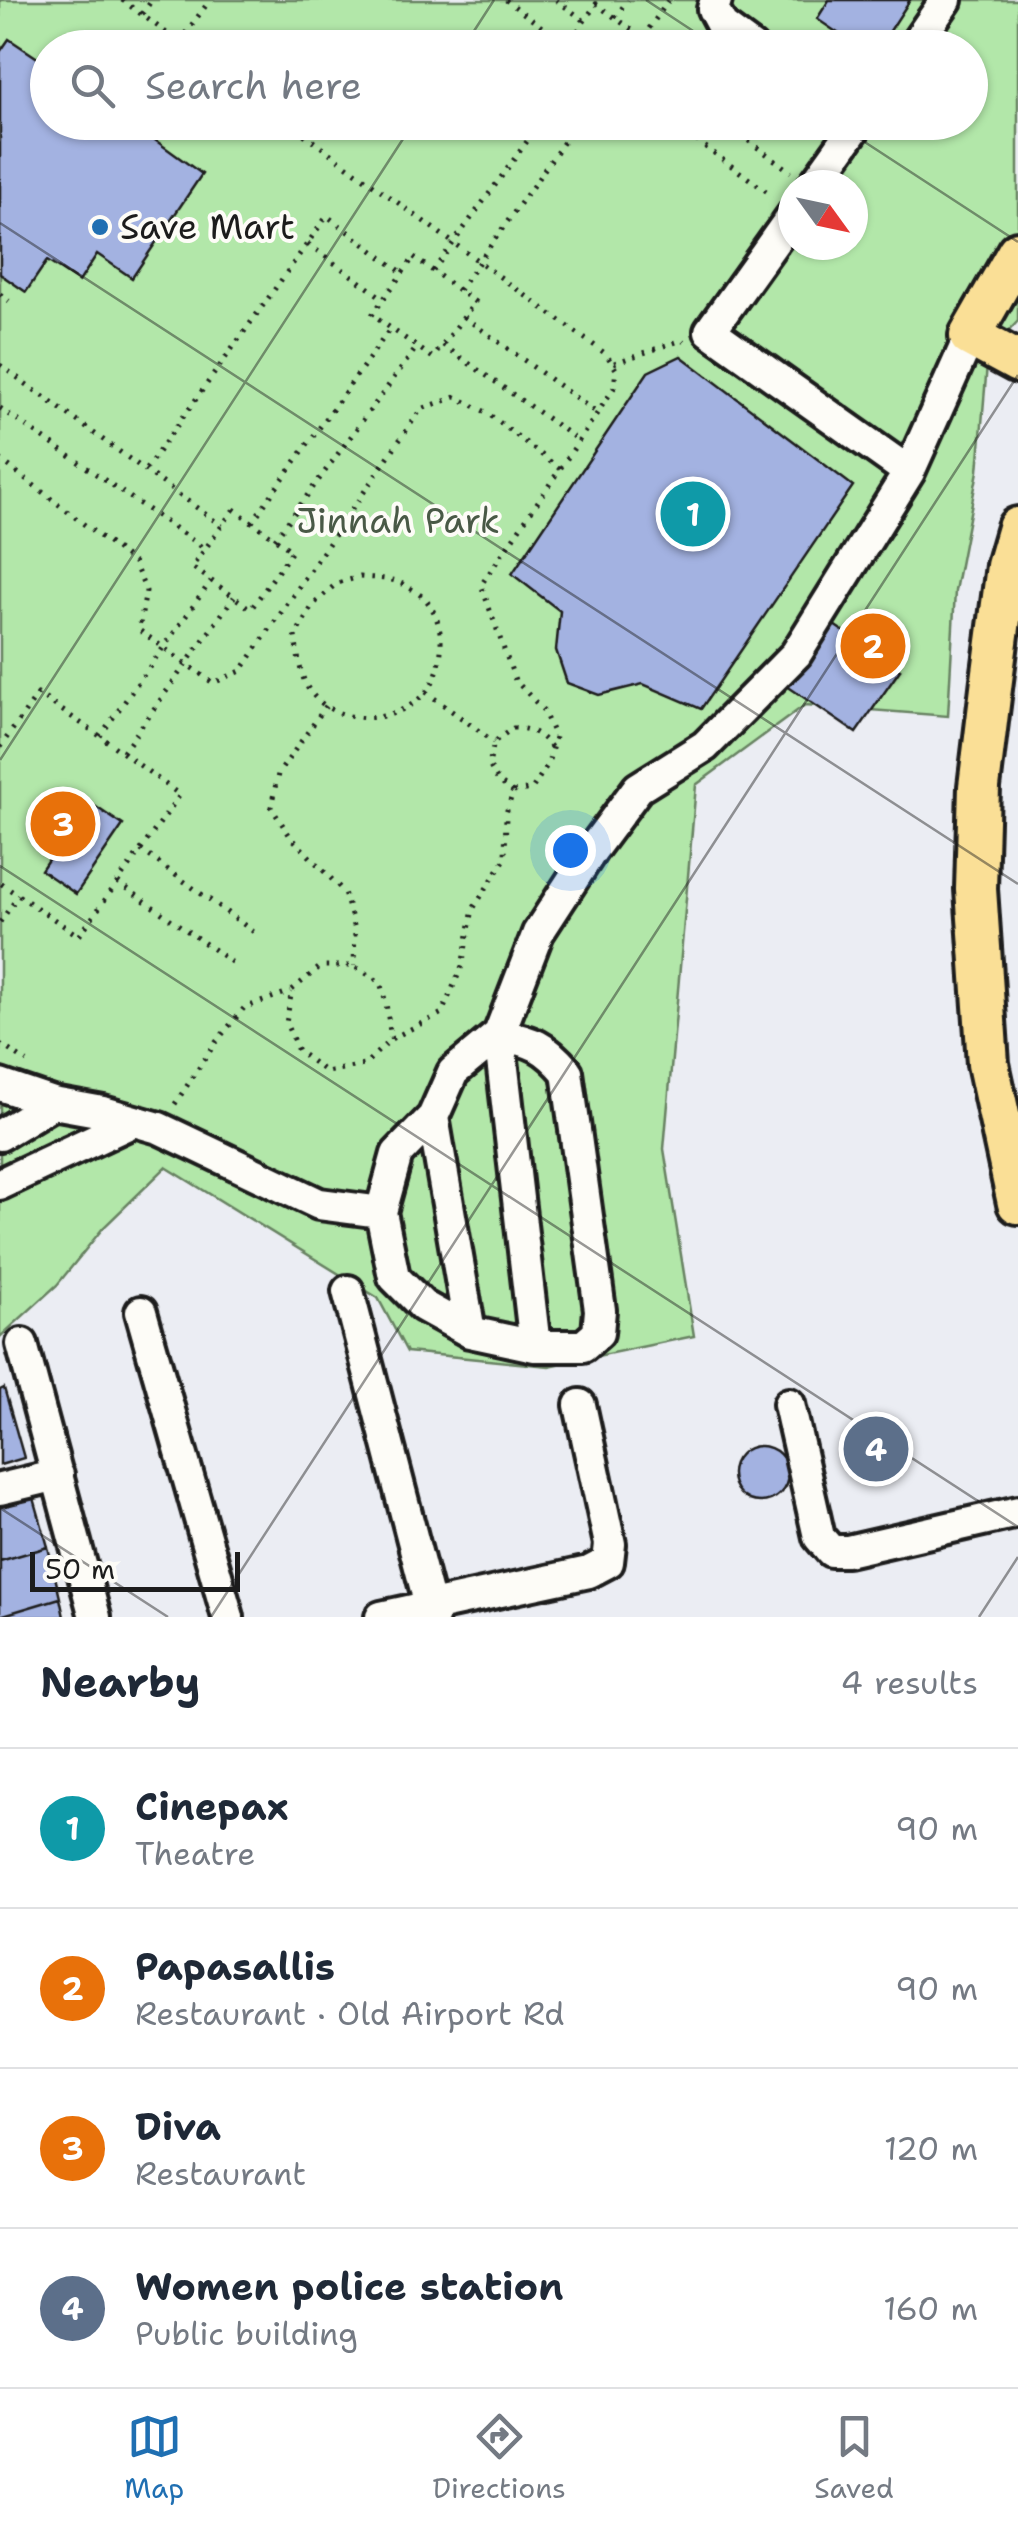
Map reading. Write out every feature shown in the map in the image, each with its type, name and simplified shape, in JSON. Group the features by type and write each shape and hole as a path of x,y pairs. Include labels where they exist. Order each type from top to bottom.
{"main road":[{"path":"1018,252 970,336 1018,362"},
{"path":"1018,528 1008,566 979,787 976,888 988,1064 1018,1203"}],"street":[{"path":"716,0 713,10 727,30"},
{"path":"925,30 946,0"},
{"path":"816,170 842,140"},
{"path":"778,221 710,331 909,472"},
{"path":"535,1346 500,1034 538,933 638,788 704,746 796,654 909,472 970,336"},
{"path":"500,1034 533,1042 567,1072 600,1310 598,1333 582,1346 535,1346 470,1332 423,1306 394,1277 381,1212 397,1154 433,1117 453,1072 500,1034"},
{"path":"0,1086 53,1104 103,1112 146,1125 319,1204 381,1212"},
{"path":"0,1135 53,1104"},
{"path":"433,1117 470,1332"},
{"path":"0,1184 146,1125"},
{"path":"348,1290 431,1611"},
{"path":"141,1312 228,1617"},
{"path":"22,1344 96,1617"},
{"path":"789,1404 819,1538 831,1551 847,1551 1018,1512"},
{"path":"381,1617 431,1611 589,1572 608,1562 610,1544 580,1405"},
{"path":"0,1489 58,1475"}],"path":[{"path":"122,0 163,30"},
{"path":"142,14 152,0"},
{"path":"188,30 210,0"},
{"path":"506,0 545,30"},
{"path":"556,0 585,21"},
{"path":"615,17 628,0"},
{"path":"648,30 670,0"},
{"path":"579,30 596,4 633,30"},
{"path":"312,140 606,354 616,370 614,388 482,585 515,680 543,710 555,737 548,764 532,789 513,792 498,782 489,765 494,742 512,728 529,728 552,748"},
{"path":"433,270 528,140"},
{"path":"460,290 565,140"},
{"path":"695,140 778,202"},
{"path":"748,140 791,170"},
{"path":"146,469 327,216 403,273"},
{"path":"308,244 384,299"},
{"path":"414,257 475,302 433,358 372,315 403,273 414,257"},
{"path":"0,294 9,301"},
{"path":"464,317 598,413"},
{"path":"252,522 390,329"},
{"path":"613,364 682,340 698,350 710,331"},
{"path":"443,345 579,441"},
{"path":"275,539 417,348"},
{"path":"0,364 222,526"},
{"path":"0,459 134,562 146,591 139,630 213,683 241,671 421,409 456,397 486,412 560,469"},
{"path":"0,408 205,550"},
{"path":"234,509 292,551 250,609 192,567 222,526 234,509"},
{"path":"360,577 396,581 424,599 438,623 441,655 436,676 426,692 410,706 369,719 342,715 310,693 295,636 313,606 337,582 360,577"},
{"path":"100,736 211,581"},
{"path":"124,752 234,597"},
{"path":"426,692 494,742"},
{"path":"0,747 38,694 180,794 79,936 0,883"},
{"path":"326,706 278,774 272,807 290,836 344,892 356,930 354,966"},
{"path":"292,990 286,1023 298,1051 326,1072 364,1065 391,1039 442,1013 462,966 474,909 505,859 506,812 513,792"},
{"path":"141,850 258,935"},
{"path":"118,882 237,966"},
{"path":"0,922 19,895"},
{"path":"146,1125 244,1008 292,990 322,966 354,966 380,982 391,1039"}],"green space":[{"name":"Jinnah Park","path":"0,0 1018,0 1018,321 988,353 978,471 955,591 948,716 805,705 696,785 664,1149 694,1336 549,1366 407,1352 378,1298 166,1167 103,1228 57,1285 0,1337"}],"building":[{"path":"829,0 910,0 891,30 833,30 817,19"},
{"path":"9,39 30,53 30,140 155,140 202,174 132,278 97,254 79,282 47,261 26,292 0,274 0,52"},
{"path":"681,356 853,486 701,709 643,684 599,695 567,683 556,650 560,611 512,574 648,372"},
{"path":"831,623 900,670 856,733 787,686"},
{"path":"87,801 123,825 76,894 41,870"},
{"path":"4,1388 24,1458 0,1465 0,1390"},
{"path":"760,1446 780,1454 788,1474 780,1494 760,1502 740,1494 732,1474 740,1454"},
{"path":"34,1498 48,1547 0,1561 0,1507"},
{"path":"48,1547 60,1598 0,1616 0,1561"},
{"path":"60,1598 64,1617 0,1617 0,1616"}],"place":[{"name":"Save Mart","path":"100,227"},
{"name":"Cinepax","path":"693,514"},
{"name":"Papasallis","path":"873,646"},
{"name":"Diva","path":"63,824"},
{"name":"Women police station","path":"876,1449"}]}
